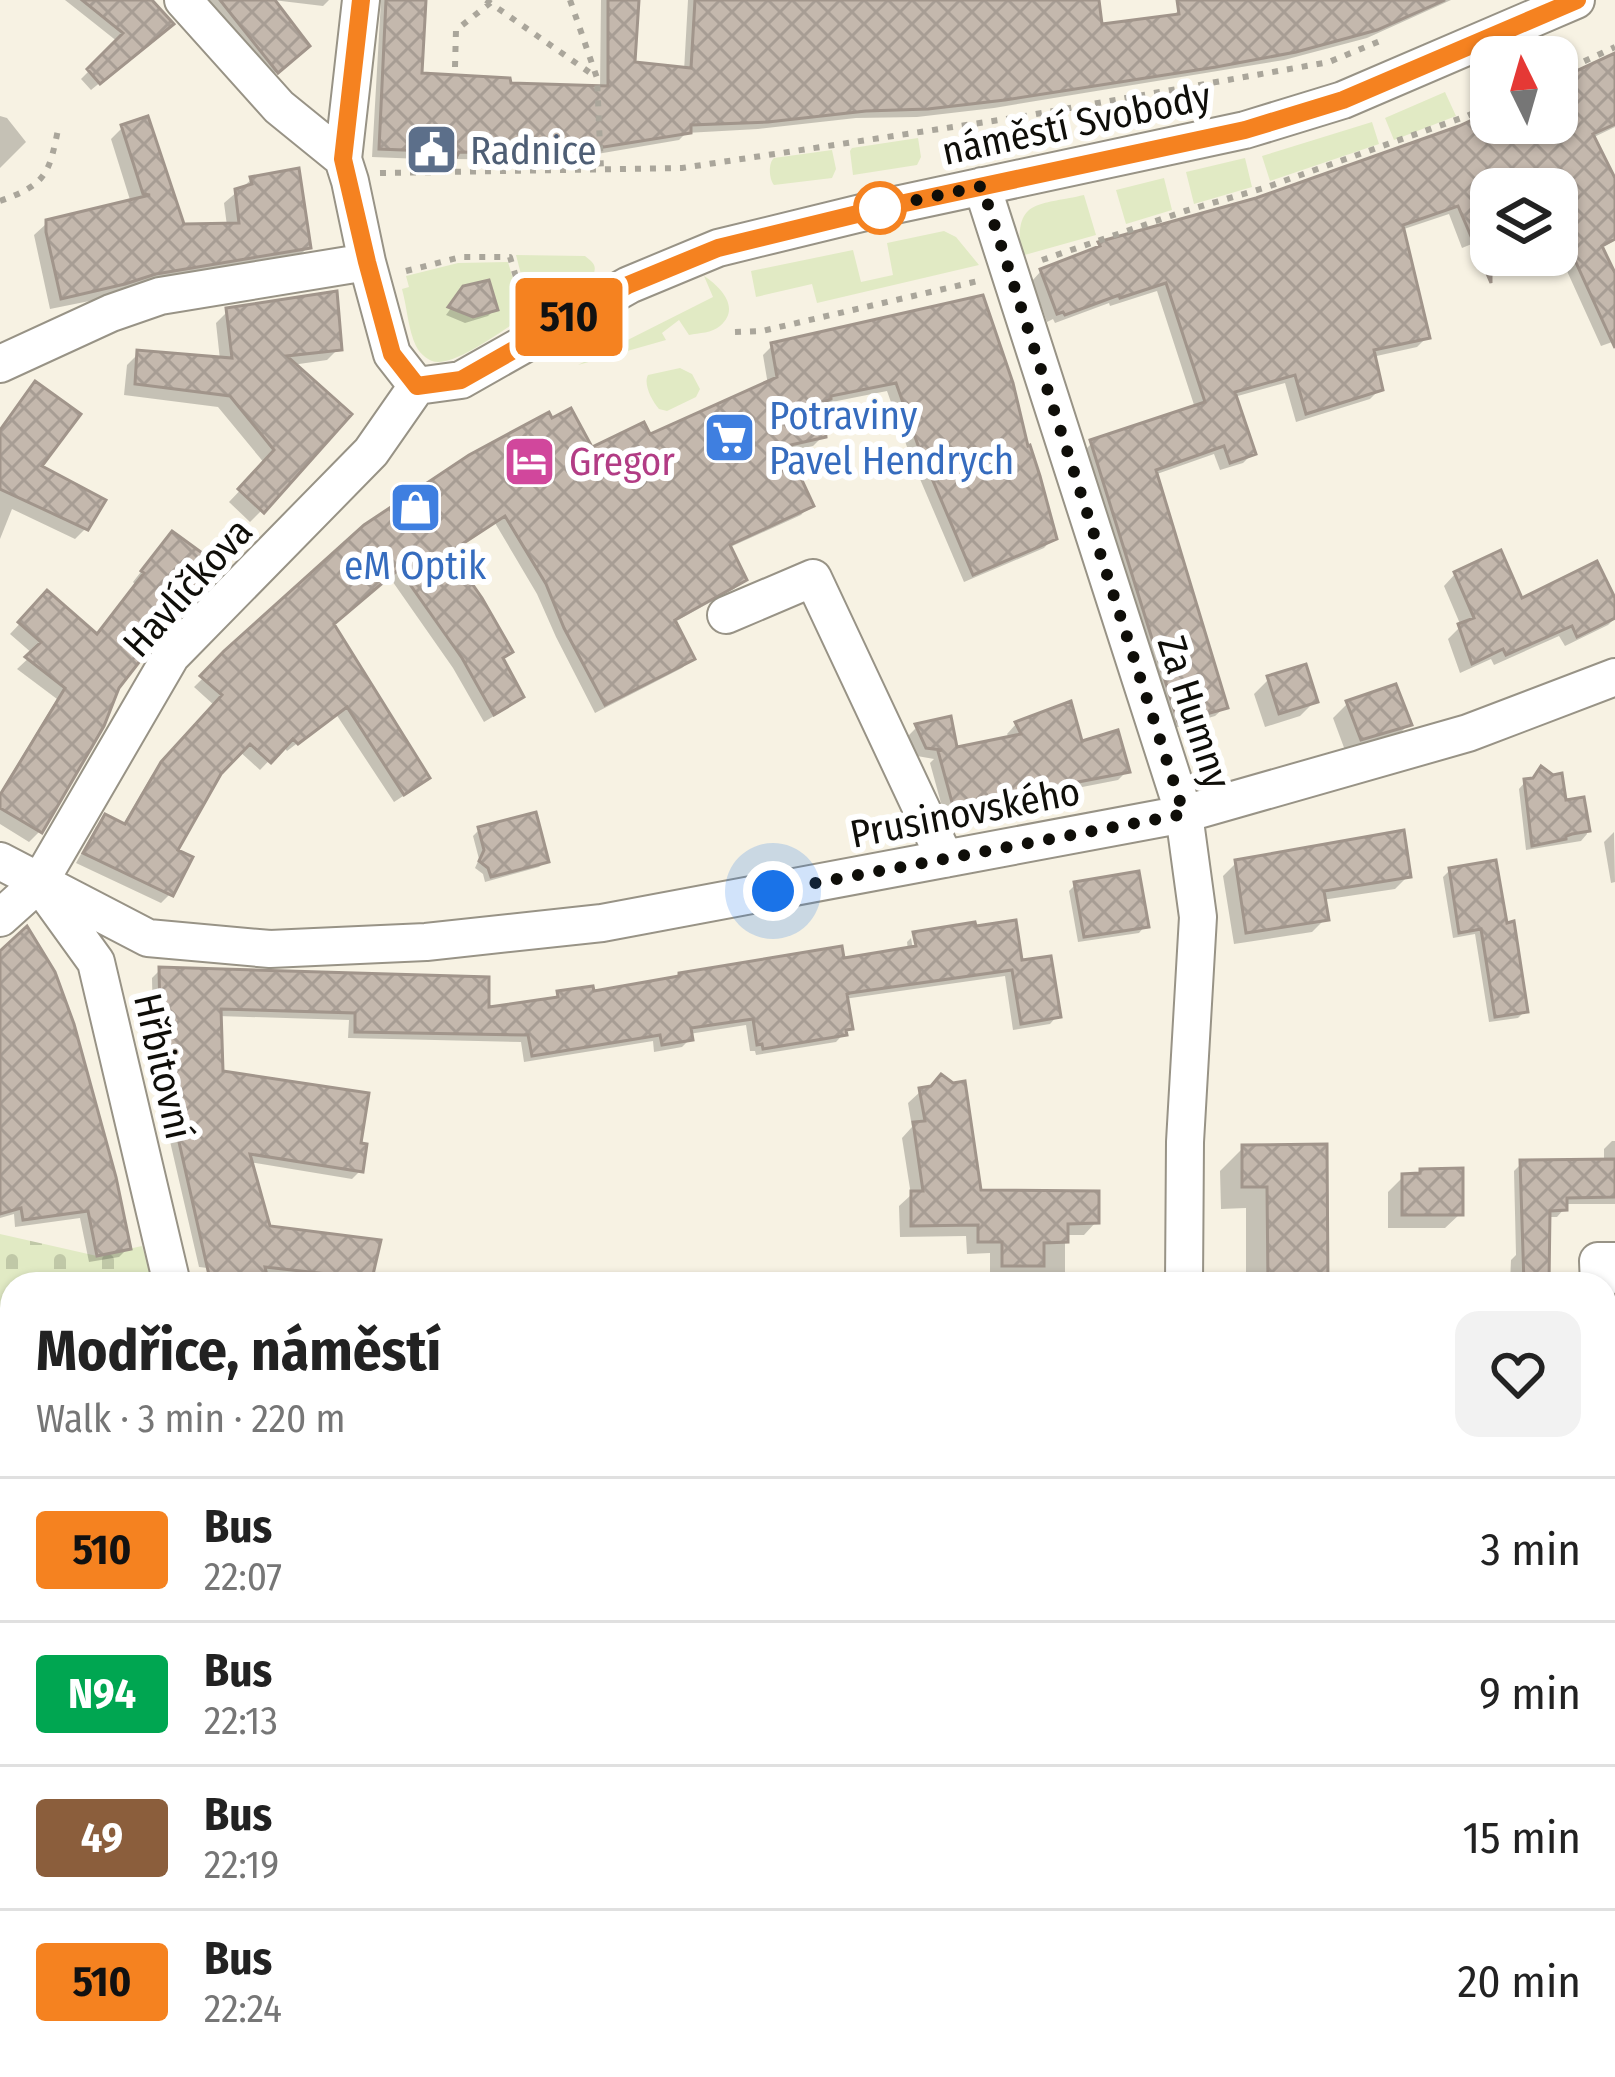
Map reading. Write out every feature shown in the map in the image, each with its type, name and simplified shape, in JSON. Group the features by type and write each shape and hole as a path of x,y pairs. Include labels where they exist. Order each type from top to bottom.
{"street":[{"path":"183,0 279,107 343,159"},
{"path":"361,0 343,159 383,267 392,354 417,386"},
{"name":"náměstí Svobody","path":"417,386 461,380 628,285 718,248 1245,130 1343,100 1576,0"},
{"name":"Za Humny","path":"982,186 1184,814 1198,917 1185,1142 1184,1272"},
{"path":"0,364 160,296 383,267"},
{"name":"Havlíčkova","path":"0,917 39,883 171,656 371,452 417,386"},
{"path":"726,615 813,578 945,859"},
{"name":"Prusinovského","path":"0,861 148,938 270,949 426,942 602,923 1184,814 1468,733 1615,677"},
{"name":"Hřbitovní","path":"39,883 96,962 169,1272"}],"path":[{"path":"570,0 597,78 601,169"},
{"path":"455,67 456,31 490,1 597,78"},
{"path":"384,193 380,173 682,168 1019,117 1329,62 1390,37"},
{"path":"1578,64 1615,46"},
{"path":"1024,267 1264,188 1470,113"},
{"path":"0,201 23,193 44,177 59,125"},
{"path":"383,267 461,257 510,257 528,316"},
{"path":"735,332 762,331 985,280"}],"green space":[{"path":"1445,92 1456,116 1394,140 1385,118"},
{"path":"1372,122 1379,144 1270,181 1262,156"},
{"path":"918,138 921,157 917,165 853,175 852,148"},
{"path":"832,150 836,169 832,178 772,182 774,158"},
{"path":"1245,158 1252,187 1194,204 1186,172"},
{"path":"1164,178 1172,210 1126,224 1116,190"},
{"path":"1084,195 1096,235 1021,256 1025,214 1042,204"},
{"path":"944,231 956,237 979,265 817,303 812,284 756,297 751,271 853,250 861,282 893,275 887,243"},
{"path":"516,255 585,256 595,270 584,284 531,313"},
{"path":"508,262 524,317 458,357 438,362 422,355 409,325 402,289 409,287 406,276 458,263"},
{"path":"704,276 729,305 726,319 717,328 689,335 679,320 662,333 666,340 578,365 713,297"},
{"path":"680,368 692,374 700,389 696,397 667,411 659,409 647,388 648,375"},
{"path":"0,1234 97,1256 142,1246 150,1272 0,1272"}],"building":[{"path":"82,0 152,0 174,24 100,84 87,69 123,33"},
{"path":"220,0 275,0 310,46 278,73"},
{"path":"386,0 426,0 422,73 510,78 511,83 608,86 608,0 639,0 635,62 691,68 695,0 1099,0 1102,24 1179,14 1177,0 1445,0 1377,30 1216,67 1005,100 691,125 691,133 585,150 459,152 456,158 428,157 428,151 379,149"},
{"path":"1615,53 1615,124 1593,134 1615,178 1615,239 1602,246 1615,273 1615,348 1578,267 1578,168 1470,168 1470,234 1458,206 1403,225 1430,338 1374,350 1383,390 1306,414 1295,375 1235,392 1256,454 1230,463 1224,446 1156,470 1228,708 1178,722 1090,440 1205,402 1166,283 1065,315 1057,314 1040,269 1100,246 1098,242 1256,198 1470,121 1470,144 1578,144 1578,70"},
{"path":"148,116 184,224 239,223 235,189 252,184 250,177 299,168 311,248 156,274 61,299 46,220 150,195 143,194 121,125"},
{"path":"489,280 498,310 473,317 448,307 463,286"},
{"path":"337,291 342,350 287,356 352,414 264,513 238,489 274,450 230,396 135,384 137,350 232,358 226,308"},
{"path":"983,295 1057,539 973,575 896,383 831,396 823,402 826,437 786,446 814,506 730,545 747,580 675,620 695,659 605,705 546,584 505,516 450,552 513,652 503,658 524,697 494,715 462,658 399,569 334,624 430,778 404,795 347,707 298,744 293,739 271,763 250,744 221,774 178,850 193,857 173,896 83,853 105,814 125,824 161,762 222,695 200,676 224,651 364,525 469,455 549,412 552,418 571,408 592,447 644,422 650,434 777,377 771,343"},
{"path":"35,381 81,414 42,466 106,500 88,530 0,489 0,430"},
{"path":"172,531 216,563 119,688 104,726 42,833 0,808 0,795 65,688 25,657 41,642 18,622 47,590 97,634"},
{"path":"1501,550 1522,598 1597,561 1615,598 1615,618 1577,637 1572,626 1506,655 1503,649 1472,664 1458,624 1474,618 1454,572"},
{"path":"1306,664 1318,702 1279,714 1267,676"},
{"path":"1396,684 1412,725 1361,740 1346,701"},
{"path":"1071,701 1082,741 1118,730 1130,772 953,806 938,751 942,750 926,748 915,724 951,716 957,747 1021,734 1015,722"},
{"path":"1541,766 1553,775 1562,773 1566,800 1584,797 1590,831 1532,846 1524,779 1533,778"},
{"path":"536,812 549,862 491,877 479,861 484,850 478,827"},
{"path":"1404,830 1411,877 1324,891 1329,920 1246,933 1235,860"},
{"path":"1496,860 1507,923 1514,921 1528,1012 1495,1017 1481,929 1459,933 1449,868"},
{"path":"1139,871 1149,927 1084,937 1074,882"},
{"path":"1016,920 1022,960 1051,956 1061,1017 1021,1024 1012,970 850,993 853,1029 846,1030 847,1035 763,1049 762,1044 757,1045 753,1019 691,1028 693,1040 662,1045 660,1035 532,1056 528,1035 355,1032 355,1013 221,1009 223,1071 369,1093 361,1143 367,1144 363,1172 250,1154 270,1226 381,1240 374,1272 265,1267 266,1272 208,1272 161,1062 159,967 489,977 489,1007 558,997 557,991 593,986 594,991 842,946 844,958 916,946 913,932 975,922 976,926"},
{"path":"27,926 55,972 74,1024 131,1249 97,1256 88,1211 23,1220 21,1208 0,1214 0,951"},
{"path":"941,1074 953,1083 965,1081 981,1190 1099,1191 1099,1223 1068,1224 1068,1242 1044,1243 1044,1266 1002,1266 1002,1242 978,1242 978,1225 911,1226 911,1191 923,1191 913,1122 925,1121 919,1088 931,1086"},
{"path":"1327,1144 1328,1272 1268,1272 1267,1187 1242,1187 1242,1145"},
{"path":"1615,1159 1615,1197 1567,1198 1567,1210 1550,1211 1549,1272 1524,1272 1520,1160"},
{"path":"1463,1168 1463,1215 1402,1215 1402,1174"}],"bus line":[{"name":"510","path":"361,0 343,159 392,354 417,386 461,380 628,285 718,248 1245,130 1343,100 1577,0"}],"place":[{"name":"Radnice","path":"431,150"},
{"name":"Potraviny Pavel Hendrych","path":"730,437"},
{"name":"Gregor","path":"530,461"},
{"name":"eM Optik","path":"415,508"}],"route":[{"path":"773,891 1184,814 982,186 880,208"}]}
